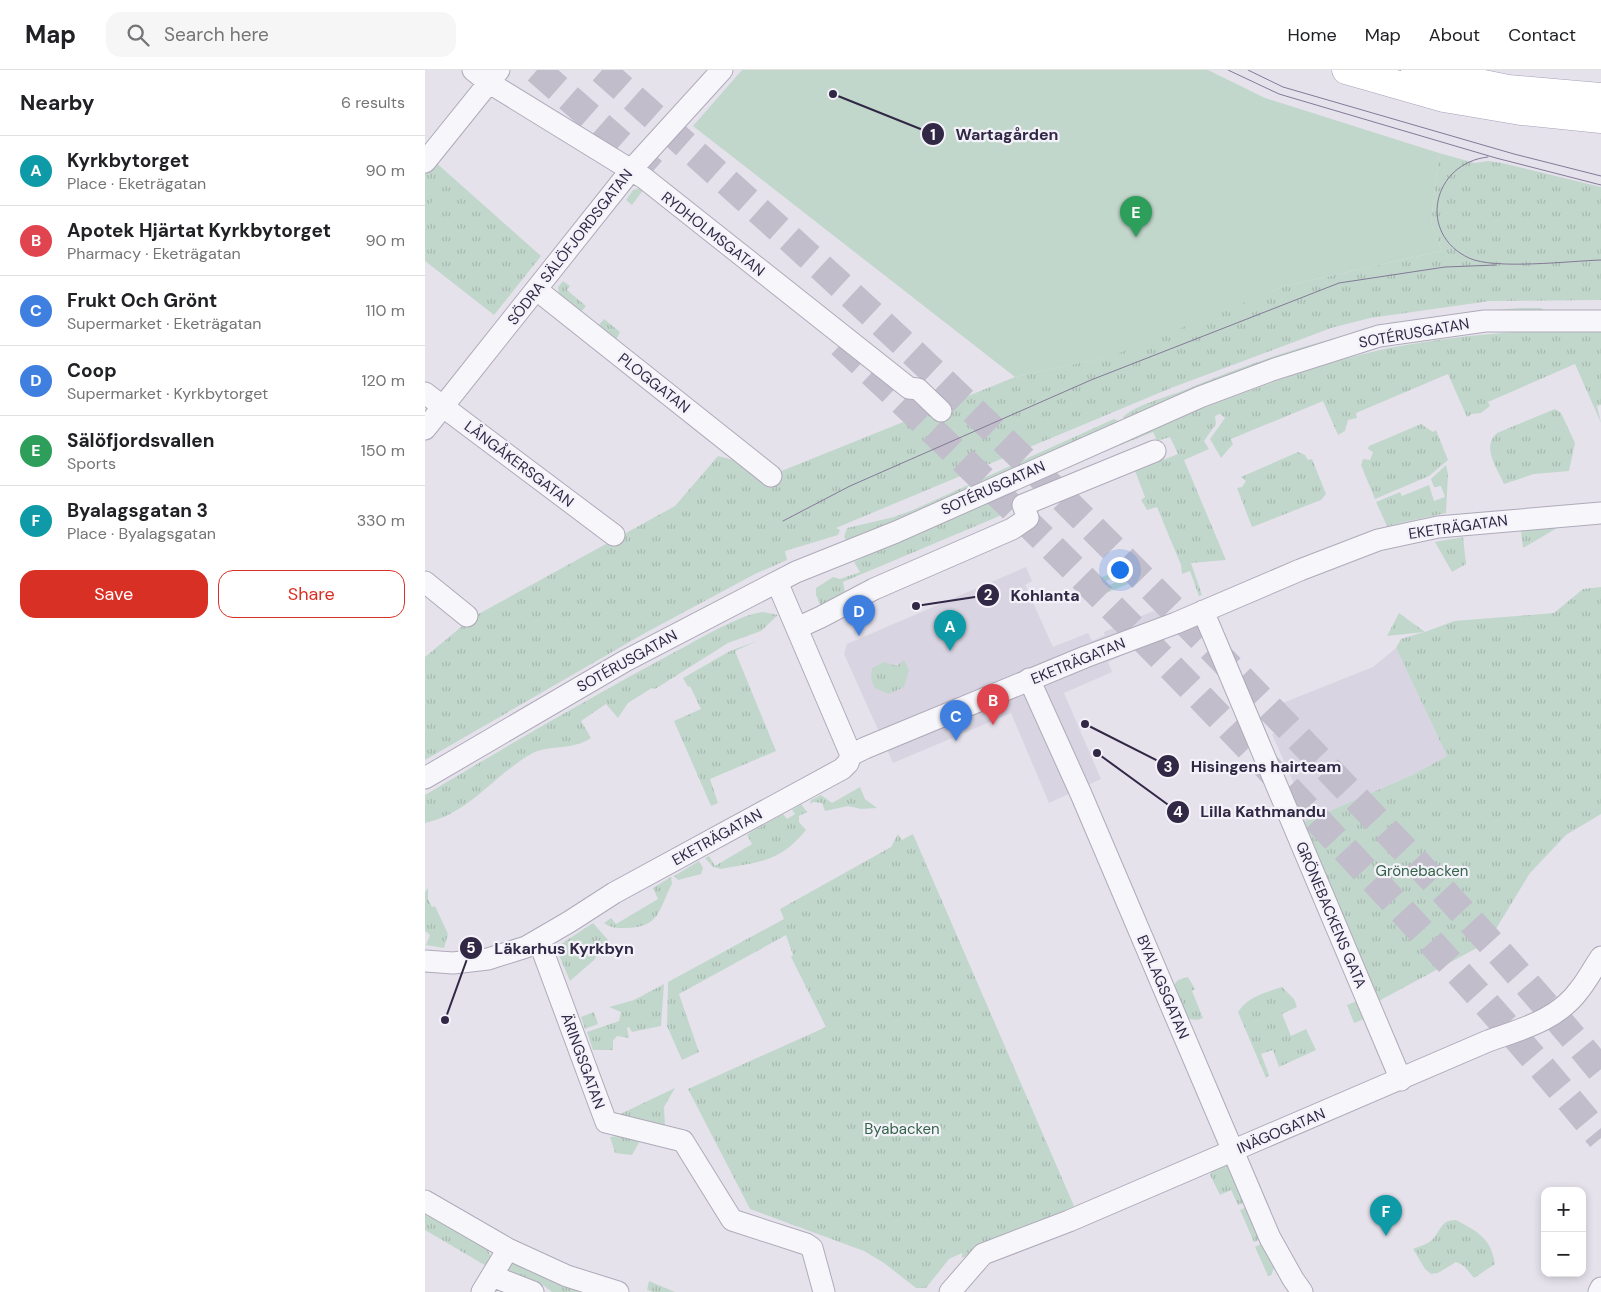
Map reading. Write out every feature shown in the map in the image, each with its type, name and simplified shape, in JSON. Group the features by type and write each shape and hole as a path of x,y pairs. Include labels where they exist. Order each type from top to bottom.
{"main road":[{"path":"1346,70 1444,98 1521,111 1601,118"},
{"path":"1415,70 1500,87 1601,98"}],"street":[{"name":"SÖDRA SÄLÖFJORDSGATAN","path":"425,430 631,170 722,70"},
{"name":"RYDHOLMSGATAN","path":"487,74 631,170 909,388 918,389 941,411"},
{"path":"425,162 487,74"},
{"name":"PLOGGATAN","path":"537,290 771,476"},
{"name":"SOTÉRUSGATAN","path":"425,778 625,661 777,582 896,532 1200,398 1329,351 1379,336 1485,321 1601,321"},
{"name":"LÅNGÅKERSGATAN","path":"425,393 614,535"},
{"path":"797,628 874,588 1012,528 1029,518 1023,505 1155,452"},
{"name":"EKETRÄGATAN","path":"425,961 453,963 488,960 515,952 539,941 614,893 842,769 848,763 851,755 1029,680 1378,540 1438,528 1601,513"},
{"path":"425,582 467,616"},
{"path":"777,582 851,755"},
{"name":"GRÖNEBACKENS GATA","path":"1203,611 1401,1080"},
{"name":"BYALAGSGATAN","path":"1029,680 1081,794 1270,1238 1302,1292"},
{"name":"ÄRINGSGATAN","path":"539,941 606,1122 683,1141 733,1220 806,1244 812,1248 824,1292"},
{"name":"INÄGOGATAN","path":"950,1292 983,1254 1069,1221 1488,1041 1543,1020 1559,1011 1581,989 1601,957"},
{"path":"425,1201 508,1249 567,1276 618,1292"},
{"path":"508,1249 487,1284 533,1292"},
{"path":"1599,1292 1601,1288"}],"shaded area":[{"path":"1026,567 1032,581 1025,585 1053,647 1088,633 1092,641 1105,635 1104,632 1153,611 1188,626 1108,662 1112,672 1064,693 1101,779 1049,803 1011,713 893,763 844,654 847,644"},
{"path":"1396,648 1447,756 1412,775 1300,824 1290,801 1298,793 1272,734 1284,729 1275,706 1373,667"}],"green space":[{"path":"742,70 1208,70 1265,98 1439,153 1431,223 1442,251 1285,286 1112,356 1015,377 693,126"},
{"path":"1439,153 1475,163 1488,161 1502,163 1601,187 1601,300 1490,301 1370,318 1331,328 1171,388 836,528 840,530 838,535 785,551 787,560 755,574 645,633 425,760 425,657 473,617 675,506 718,456 779,472 1015,377 1102,358 1285,286 1442,251 1431,223"},
{"path":"433,160 541,256 494,315 425,261 425,171"},
{"path":"644,189 632,205 626,200 633,190"},
{"path":"440,191 452,199 436,220 425,211"},
{"path":"563,281 570,286 567,290 586,306 581,312 559,294 558,287"},
{"path":"1541,308 1545,311 1476,318 1125,420 1123,417 1151,402 1265,359 1306,346 1389,325 1475,312"},
{"path":"604,319 620,332 616,340 598,326"},
{"path":"1528,331 1601,331 1601,405 1597,406 1601,423 1575,364 1488,402 1490,406 1481,413 1472,414 1467,417 1448,374 1356,413 1357,418 1348,420 1345,431 1338,435 1323,401 1231,439 1233,444 1221,458 1210,439 1225,418 1220,414 1215,416 1216,424 1204,441 1209,449 1184,460 1226,560 1191,563 1202,595 1199,596 1190,571 1182,574 1181,565 1157,507 1147,510 1141,500 1145,497 1135,471 1178,454 1170,437 1157,441 1153,432 1007,491 1196,411 1291,376 1340,360 1389,348 1458,337"},
{"path":"1555,409 1561,413 1575,443 1569,471 1534,474 1504,484 1494,465 1490,451 1492,439 1497,433"},
{"path":"1114,419 1119,421 1012,470 851,540 846,540 844,537 847,528 894,517 913,510"},
{"path":"1421,424 1433,432 1436,430 1448,460 1429,476 1375,499 1361,465 1363,459 1370,460 1373,452 1368,449 1369,446"},
{"path":"1298,452 1305,455 1308,460 1312,459 1326,494 1321,500 1252,527 1237,488 1242,487 1246,481 1241,477"},
{"path":"1446,465 1448,474 1446,513 1387,526 1376,502 1400,492 1402,496 1429,485 1434,501 1445,497 1441,486 1434,487 1431,479"},
{"path":"1004,492 1009,512 843,582 845,591 822,609 816,595 816,588 833,577 840,579 860,572 854,562"},
{"path":"1557,528 1523,548 1521,530"},
{"path":"1463,537 1466,564 1452,572 1435,542"},
{"path":"1114,572 1120,575 1086,589 1088,583"},
{"path":"1123,579 1128,584 1087,601 1086,596"},
{"name":"Grönebacken","path":"1601,587 1601,814 1566,835 1530,873 1488,942 1377,1002 1300,824 1412,775 1447,756 1396,648 1401,639 1424,632 1387,636 1399,613 1425,632 1454,621 1554,613 1583,589"},
{"path":"763,612 778,615 761,631 728,643 655,689 652,688 628,703 618,718 606,704 581,721 591,738 576,745 545,749 531,754 468,803 441,818 425,823 425,795 517,740 706,635 742,618"},
{"path":"757,641 735,651 776,751 710,779 718,803 711,806 674,721 701,709 690,686 688,687 683,678 730,651"},
{"path":"904,660 909,670 904,687 889,694 875,688 871,680 872,668 884,662 897,666"},
{"path":"860,787 865,799 877,808 861,809 848,806 825,811 822,803 813,802 810,804 811,800 821,795 832,803"},
{"path":"801,804 807,812 799,816 799,822 806,830 796,841 778,855 758,862 721,869 713,867 705,858 709,856 715,866 752,844 747,835 751,832 783,814 787,819 795,814 792,810"},
{"name":"Byabacken","path":"898,834 902,840 913,834 1074,1206 962,1258 962,1253 949,1259 926,1288 916,1288 884,1263 864,1251 750,1209 688,1089 826,1027 791,957 793,955 786,935 679,994 699,1052 682,1060 667,1026 668,982 784,919 780,909 891,847"},
{"path":"699,861 703,868 701,874 678,880 674,876"},
{"path":"671,877 672,884 661,909 652,920 637,927 626,928 609,926 604,923 611,918 616,924 658,899 653,888"},
{"path":"428,888 428,899 432,907 435,906 448,934 444,948 426,945 430,935 425,931 425,892"},
{"path":"593,923 608,940 594,960 570,981 559,955 561,944"},
{"path":"1188,977 1195,989 1192,991 1203,1018 1198,1020 1189,1019 1185,1015 1173,986 1178,980"},
{"path":"664,984 661,1026 632,1032 629,1027 627,1028 629,1038 617,1036 613,1041 613,1050 593,1050 587,1032 619,1021 621,1012 609,1007 634,1000"},
{"path":"1282,987 1294,999 1297,1007 1282,1014 1291,1036 1306,1029 1316,1050 1279,1067 1273,1050 1261,1054 1269,1075 1266,1078 1238,1012 1246,1002 1263,993"},
{"path":"1357,1001 1364,1019 1354,1023 1347,1005"},
{"path":"594,1012 598,1024 585,1029 581,1017"},
{"path":"675,1088 664,1107 665,1127 616,1116"},
{"path":"619,1136 641,1139 632,1155 615,1153 610,1137"},
{"path":"1230,1162 1250,1200 1238,1205 1231,1190 1220,1195 1210,1175 1212,1171"},
{"path":"1251,1205 1265,1237 1254,1242 1240,1210"},
{"path":"425,1213 486,1247 492,1258 488,1267 425,1230"},
{"path":"1451,1220 1456,1220 1477,1232 1487,1242 1493,1255 1495,1264 1474,1278 1464,1266 1456,1262 1438,1273 1431,1274 1425,1269 1413,1249 1432,1240 1444,1224"},
{"path":"1264,1242 1275,1266 1271,1275 1268,1276 1255,1247"},
{"path":"515,1262 588,1292 552,1292 543,1285 504,1270"},
{"path":"649,1281 675,1292 653,1292 647,1290"}],"tunnel":[{"path":"537,70 660,178"},
{"path":"602,70 886,328 1095,530 1285,724 1406,852 1486,938 1601,1071"},
{"path":"841,344 951,448 1059,555 1272,772 1440,952 1522,1044 1601,1138"}],"tram line":[{"path":"1228,70 1279,94 1496,158 1601,185"},
{"path":"1248,70 1283,87 1514,154 1601,176"},
{"path":"1488,157 1469,162 1454,172 1444,185 1438,201 1437,217 1442,233 1453,247 1469,258 1496,264 1601,260"},
{"path":"783,521 850,486 1091,380 1339,283 1445,267 1496,265"}],"place":[{"name":"Wartagården","path":"833,94"},
{"name":"Sälöfjordsvallen","path":"1136,237"},
{"name":"Kohlanta","path":"916,606"},
{"name":"Coop","path":"859,636"},
{"name":"Kyrkbytorget","path":"950,651"},
{"name":"Hisingens hairteam","path":"1085,724"},
{"name":"Apotek Hjärtat Kyrkbytorget","path":"993,725"},
{"name":"Frukt Och Grönt","path":"956,741"},
{"name":"Lilla Kathmandu","path":"1097,753"},
{"name":"Läkarhus Kyrkbyn","path":"445,1020"},
{"name":"Byalagsgatan 3","path":"1386,1236"}]}
